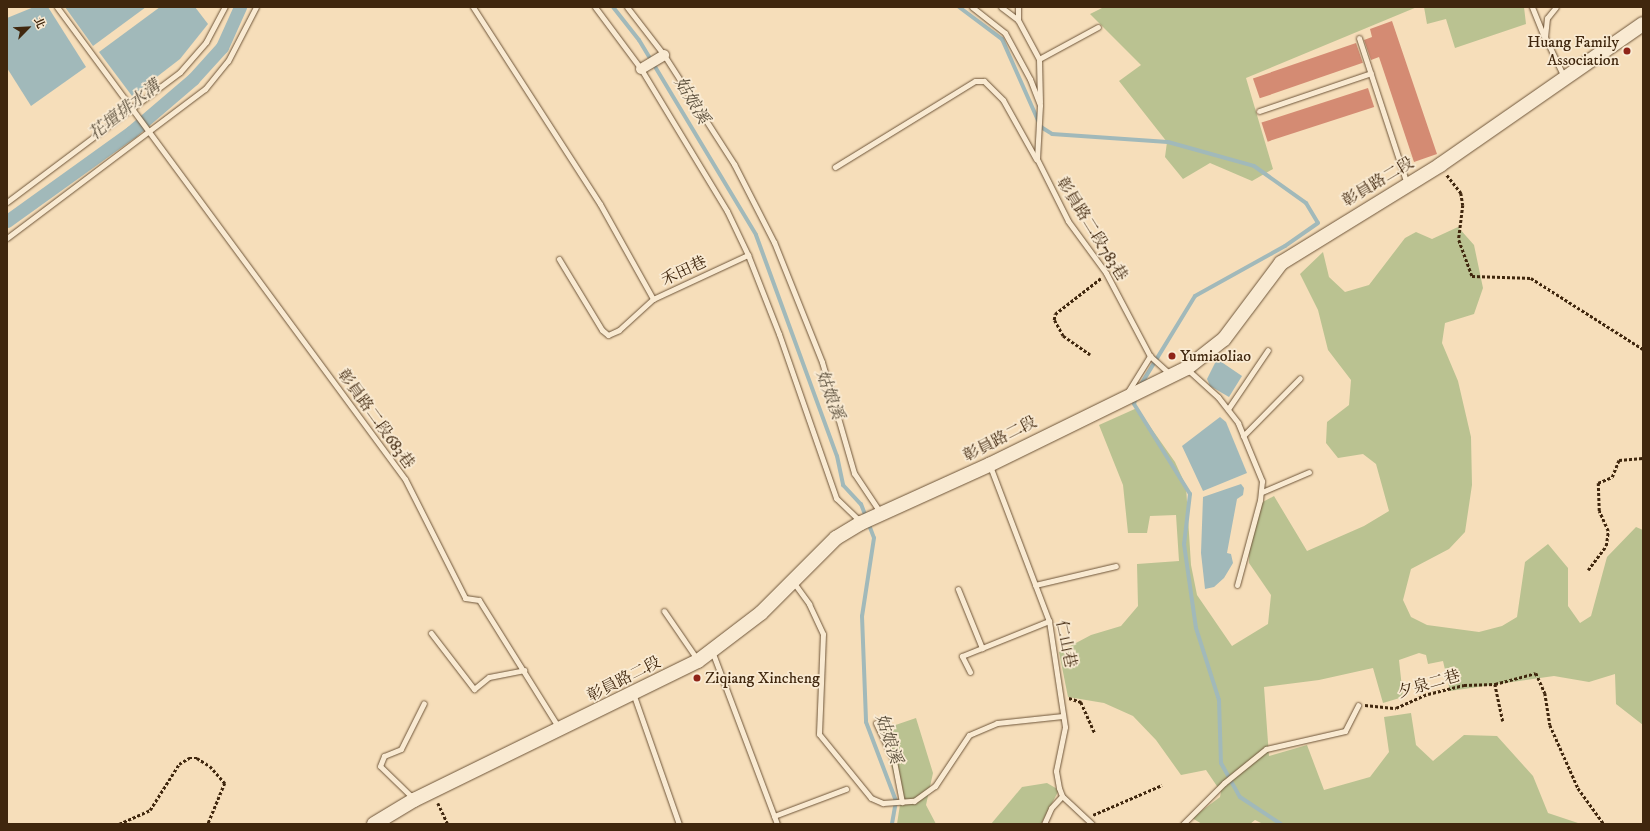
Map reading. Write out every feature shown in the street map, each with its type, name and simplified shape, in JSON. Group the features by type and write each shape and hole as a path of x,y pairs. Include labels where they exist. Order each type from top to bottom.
{"main road":[{"name":"彰員路二段","path":"374,824 414,800 560,730 633,692 698,661 761,613 836,538 880,512 989,465 1129,395 1173,377 1224,339 1281,263 1440,165 1564,77 1643,24"}],"street":[{"path":"641,69 664,55"}],"lane":[{"path":"57,7 147,132"},
{"path":"7,202 180,72 206,42 225,7"},
{"path":"7,238 205,89 228,61 256,7"},
{"name":"禾田巷","path":"473,7 600,204 653,299 748,255"},
{"path":"595,7 641,69 727,212 748,255 836,498 861,523"},
{"path":"627,7 664,55 734,164 774,242 822,362 854,473 880,512"},
{"path":"972,7 1005,33 1040,105"},
{"path":"1001,7 1018,20 1040,59 1040,105 1037,160"},
{"path":"1018,7 1018,20"},
{"path":"1532,7 1564,77"},
{"path":"1545,37 1547,18 1556,7"},
{"path":"1040,59 1098,28"},
{"path":"1359,38 1407,185"},
{"path":"1259,111 1371,73"},
{"name":"彰員路二段783巷","path":"835,167 975,81 984,81 1003,100 1037,160 1068,220 1106,273 1150,356 1173,377"},
{"name":"彰員路二段683巷","path":"147,132 405,479 465,598 478,600 524,670 560,730"},
{"path":"560,259 602,330 608,335 619,330 653,299"},
{"path":"1228,409 1268,350"},
{"path":"1129,395 1150,356"},
{"path":"1187,368 1228,409 1243,436 1262,481 1262,492 1236,585"},
{"path":"1243,436 1300,378"},
{"name":"仁山巷","path":"989,465 1049,621 1066,728 1056,771 1062,796"},
{"path":"1262,492 1309,472"},
{"path":"1035,585 1116,566"},
{"path":"792,581 810,604 823,634 819,734 858,785 871,798 883,803 914,801 935,786 969,735 997,723 1063,716"},
{"path":"958,589 982,648"},
{"path":"664,611 698,661"},
{"path":"970,672 962,656 1049,621"},
{"path":"431,633 474,688 489,677 524,670"},
{"path":"712,650 777,824"},
{"path":"633,692 679,824"},
{"path":"414,800 380,766 384,756 401,749 424,703"},
{"path":"1183,824 1224,783 1266,750 1345,731 1358,704"},
{"path":"876,723 894,762 902,802"},
{"path":"774,816 846,788"},
{"path":"1044,824 1051,808 1062,796 1092,824"}],"path":[{"path":"1440,165 1461,193 1463,205 1459,240 1472,276 1531,278 1643,349"},
{"path":"1090,355 1063,336 1054,320 1055,314 1106,273"},
{"path":"1588,570 1606,546 1608,531 1599,511 1598,483 1612,477 1619,460 1643,458"},
{"name":"夕泉二巷","path":"1358,704 1396,708 1428,694 1464,685 1495,684 1536,673 1545,692 1550,725 1572,774 1589,807 1604,824"},
{"path":"1495,684 1503,721"},
{"path":"1062,696 1081,702 1095,733"},
{"path":"119,824 150,810 179,764 189,758 197,758 210,766 225,783 208,824"},
{"path":"1085,818 1162,785"},
{"path":"432,791 448,824"}],"green space":[{"path":"1104,7 1417,7 1246,78 1273,169 1252,181 1210,163 1183,179 1165,157 1167,142 1119,81 1141,65 1090,14"},
{"path":"1424,7 1524,7 1526,24 1455,48 1446,19 1427,24"},
{"path":"1458,227 1474,245 1483,288 1474,314 1445,323 1442,343 1458,381 1471,437 1472,485 1465,532 1449,549 1411,569 1403,600 1411,617 1427,625 1479,632 1502,626 1517,617 1525,562 1548,544 1568,568 1568,606 1580,623 1591,616 1607,557 1636,527 1643,530 1643,725 1616,704 1615,674 1589,682 1554,676 1450,691 1443,661 1428,664 1426,655 1419,653 1399,660 1403,697 1383,703 1373,668 1319,680 1264,687 1269,756 1307,745 1324,790 1370,777 1389,752 1384,717 1411,713 1416,745 1433,761 1464,735 1497,736 1533,776 1548,813 1581,824 1263,824 1255,820 1250,824 1202,824 1192,818 1220,797 1221,792 1206,770 1181,775 1156,740 1133,716 1104,703 1068,697 1059,652 1091,635 1121,626 1138,606 1137,564 1179,561 1176,515 1150,516 1147,533 1128,533 1123,485 1099,425 1137,408 1175,462 1186,486 1191,565 1197,595 1232,646 1268,624 1271,595 1249,563 1249,532 1259,504 1274,496 1307,551 1364,526 1389,511 1376,464 1363,454 1338,458 1326,443 1327,422 1349,405 1351,380 1328,350 1318,310 1300,274 1323,252 1329,277 1345,292 1369,285 1405,238 1416,232 1432,239"},
{"path":"916,718 933,773 926,805 936,824 897,824 901,798 881,730"},
{"path":"1047,783 1059,790 1041,824 991,824 1022,787"}],"water":[{"path":"34,7 48,7 86,67 31,106 7,68 7,18"},
{"path":"65,7 146,7 93,46"},
{"path":"160,7 195,7 208,24 180,59 132,96 99,52"},
{"path":"1217,359 1242,376 1229,397 1210,386 1207,379"},
{"path":"1220,417 1226,422 1247,473 1203,491 1182,446"},
{"path":"1241,484 1244,488 1243,495 1237,499 1227,553 1231,554 1233,563 1224,578 1214,587 1205,589 1201,553 1203,497"}],"building":[{"path":"1392,21 1437,154 1414,162 1379,57 1371,60 1364,40 1372,37 1370,29"},
{"path":"1356,43 1363,63 1260,98 1253,78"},
{"path":"1368,88 1374,107 1268,142 1261,123"}],"waterway":[{"name":"花壇排水溝","path":"7,221 131,132 193,79 222,47 240,7"},
{"name":"姑娘溪","path":"613,7 639,40 756,235 837,456 843,485 861,504 874,538 862,616 866,722 896,801 892,824"},
{"path":"959,7 1002,39 1041,127 1052,134 1168,142 1254,166 1306,203 1318,223 1285,246 1195,296 1140,386"},
{"path":"1136,397 1134,404 1190,494 1184,544 1196,628 1219,700 1221,763 1240,797 1281,824"}],"place":[{"name":"Huang Family Association","path":"1627,51"},
{"name":"Yumiaoliao","path":"1172,356"},
{"name":"Ziqiang Xincheng","path":"697,678"}]}
